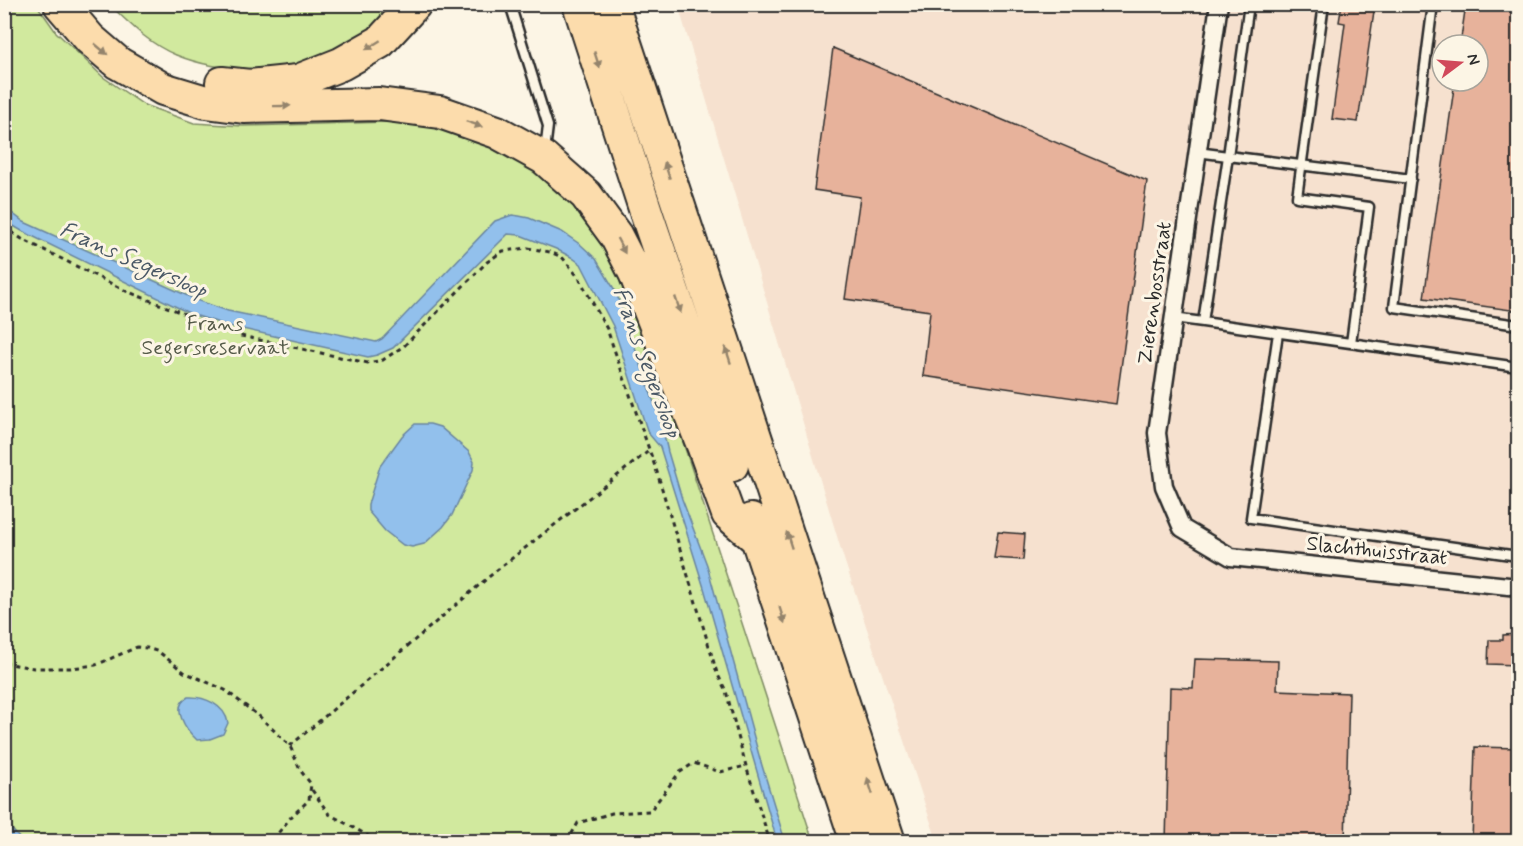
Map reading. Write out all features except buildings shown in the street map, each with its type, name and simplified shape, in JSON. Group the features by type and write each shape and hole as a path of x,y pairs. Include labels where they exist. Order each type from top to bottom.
{"highway":[{"path":"60,4 90,39 118,63 163,89 206,102 244,107 379,104 440,112 497,132 544,158 586,195 616,236 635,273 728,514 758,539"},
{"path":"86,4 126,44 166,69 207,82 250,86 298,81 341,64 380,42 415,4"},
{"path":"579,4 648,218 758,539 857,842"},
{"path":"612,4 889,842"}],"street":[{"name":"Zierenbosstraat","path":"1219,4 1156,433 1164,486 1182,528 1231,557"},
{"name":"Slachthuisstraat","path":"1231,557 1518,587"}],"lane":[{"path":"510,4 548,126 544,158"},
{"path":"1203,322 1249,4"},
{"path":"1324,4 1297,197 1369,207 1351,343"},
{"path":"1433,4 1394,307 1518,325"},
{"path":"1197,152 1411,179"},
{"path":"1173,318 1518,367"},
{"path":"1278,333 1251,518 1518,556"}],"path":[{"path":"4,226 22,239 126,291 241,336 368,363 383,360 404,346 494,256 503,251 528,248 562,257 584,286 607,329 650,450 717,673 726,691 770,842"},
{"path":"291,746 497,570 650,450"},
{"path":"4,663 34,668 71,668 96,665 137,647 159,652 184,672 225,690 260,717 291,746 300,770 329,814 379,842"},
{"path":"567,842 578,823 612,813 650,811 680,773 694,763 720,772 746,766"},
{"path":"271,842 291,817 309,800 312,790"},
{"path":"422,842 436,838 438,842"}],"shaded area":[{"path":"678,5 1518,5 1518,841 937,841 842,553"}],"green space":[{"name":"Frans Segersreservaat","path":"4,5 37,5 56,32 103,77 144,105 194,123 243,126 388,122 436,128 477,140 522,161 553,183 605,243 652,347 813,841 22,842 4,811"},
{"path":"110,5 395,5 369,31 341,49 295,65 246,69 222,67 176,55 140,33"}],"water":[{"path":"4,207 24,222 199,301 228,311 376,342 382,339 495,221 512,215 529,218 562,232 581,245 596,259 616,292 662,426 682,499 707,565 785,841 777,841 704,588 660,447 648,433 613,326 581,264 556,249 520,235 508,234 393,348 368,357 229,326 191,314 22,231 5,221"},
{"path":"415,424 440,427 469,452 474,462 473,470 452,515 443,527 424,544 412,547 403,545 385,531 368,511 368,504 380,466 402,436"},
{"path":"188,697 207,700 223,711 228,723 223,734 210,739 197,740 193,736 180,712 183,701"},
{"path":"4,811 11,829 22,841 5,841"}],"water label":[{"name":"Frans Segersloop","path":"134,259"},
{"name":"Frans Segersloop","path":"648,362"}]}
